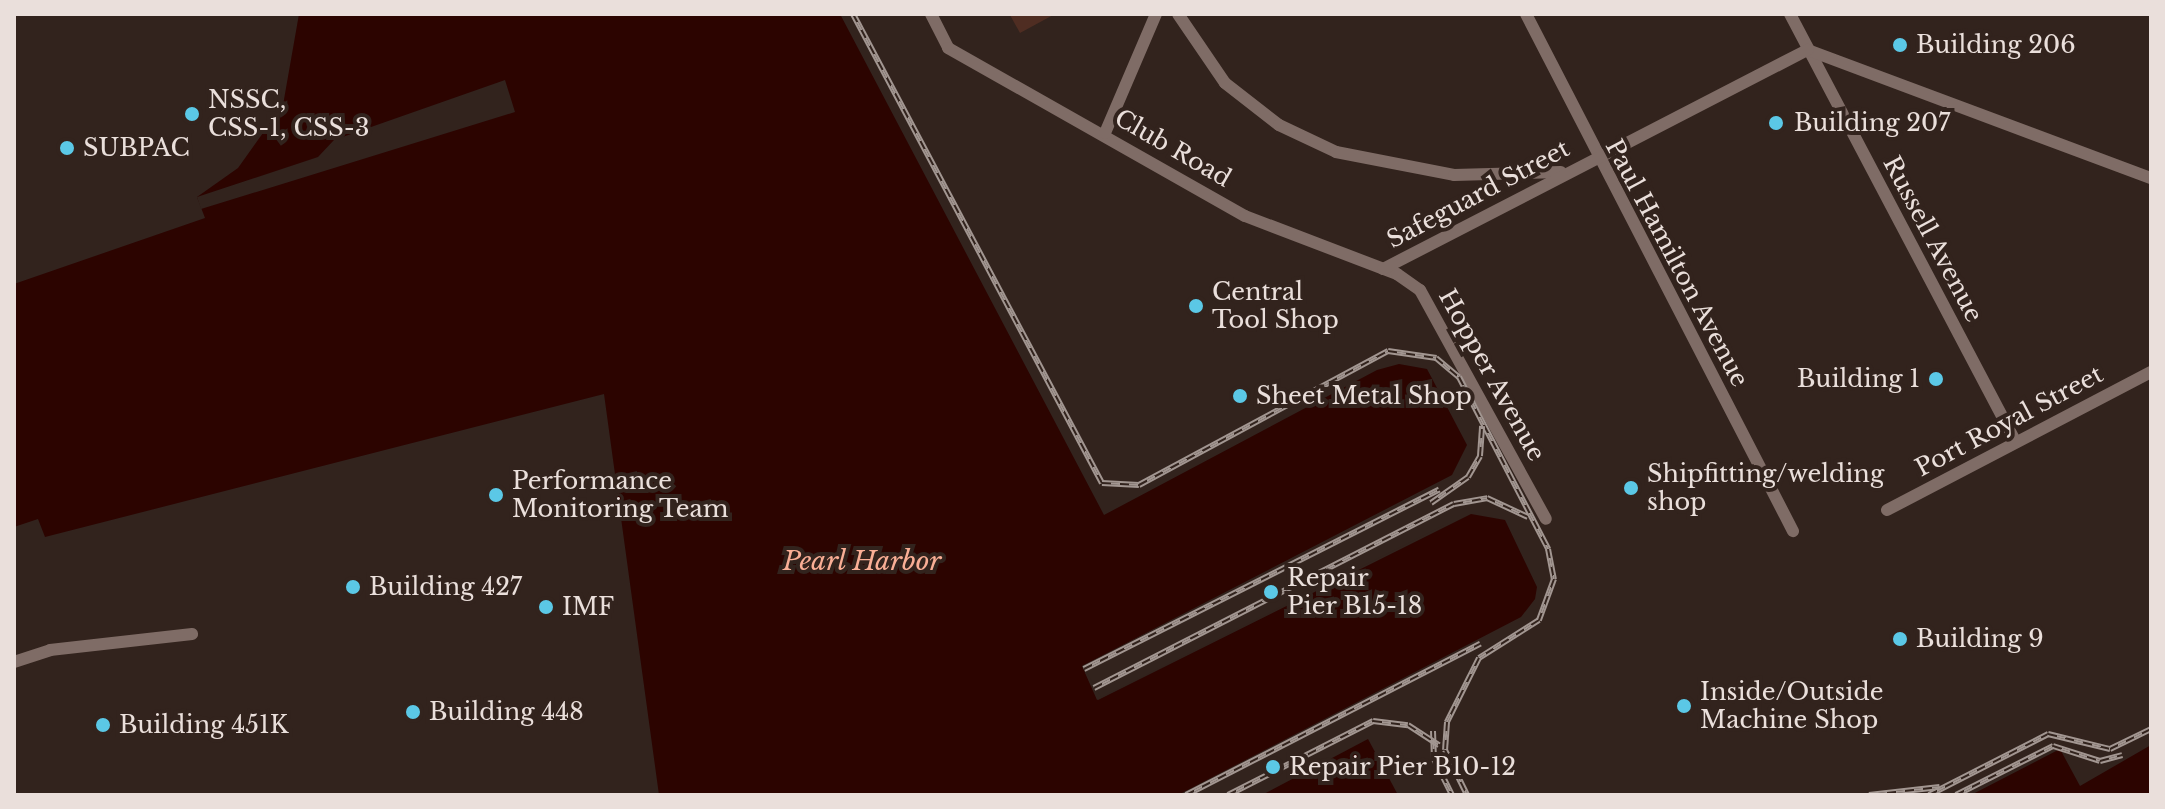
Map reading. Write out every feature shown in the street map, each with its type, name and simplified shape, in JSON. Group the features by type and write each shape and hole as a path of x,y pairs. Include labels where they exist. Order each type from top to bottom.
{"street":[{"name":"Club Road","path":"931,14 948,48 1105,133 1245,216 1383,269"},
{"path":"1105,133 1156,14"},
{"path":"1178,14 1225,83 1279,125 1336,152 1454,175 1568,171"},
{"name":"Paul Hamilton Avenue","path":"1526,14 1596,157 1793,531"},
{"name":"Russell Avenue","path":"1790,14 2016,442"},
{"path":"1808,50 2151,178"},
{"name":"Safeguard Street","path":"1383,269 1808,50"},
{"name":"Hopper Avenue","path":"1383,269 1430,301 1546,519"},
{"name":"Port Royal Street","path":"1887,510 2151,372"},
{"path":"14,662 50,650 192,634"}],"shaded area":[{"path":"997,14 1055,14 1020,33 1010,15"}],"water":[{"name":"Pearl Harbor","path":"299,14 840,14 1104,515 1377,370 1399,364 1427,369 1467,445 1452,475 1082,666 1098,700 1471,514 1505,520 1537,587 1535,599 1521,617 1178,795 659,795 604,394 45,537 38,519 14,527 14,284 205,218 197,197 238,168 283,105"},
{"path":"1368,739 1398,795 1262,795"},
{"path":"2151,745 2151,795 1971,795 2060,749 2080,786"}],"pier":[{"path":"505,80 515,112 201,209 197,197 318,157 334,140"},
{"path":"1442,482 1085,669 1101,697 1460,517 1097,700 1082,666"}],"railway":[{"path":"853,14 1102,483 1139,485 1388,351 1436,358 1459,377 1548,549 1554,579 1539,620 1479,658 1447,722 1445,750 1467,795"},
{"path":"1431,503 1468,477 1480,456 1482,426"},
{"path":"1084,669 1439,490"},
{"path":"1094,688 1454,504 1487,498 1528,517"},
{"path":"1186,795 1480,644"},
{"path":"1228,795 1373,721 1408,725 1439,745"},
{"path":"1929,795 2048,734 2110,749 2151,729"},
{"path":"1433,731 1434,759 1452,795"},
{"path":"1956,795 2053,746 2100,761 2122,755"},
{"path":"1869,795 1940,787"}],"place":[{"name":"Building 206","path":"1900,45"},
{"name":"NSSC, CSS-1, CSS-3","path":"192,114"},
{"name":"Building 207","path":"1776,123"},
{"name":"SUBPAC","path":"67,148"},
{"name":"Central Tool Shop","path":"1196,306"},
{"name":"Building 1","path":"1936,379"},
{"name":"Sheet Metal Shop","path":"1240,396"},
{"name":"Shipfitting/welding shop","path":"1631,488"},
{"name":"Performance Monitoring Team","path":"496,495"},
{"name":"Building 427","path":"353,587"},
{"name":"Repair Pier B15-18","path":"1271,592"},
{"name":"IMF","path":"546,607"},
{"name":"Building 9","path":"1900,639"},
{"name":"Inside/Outside Machine Shop","path":"1684,706"},
{"name":"Building 448","path":"413,712"},
{"name":"Building 451K","path":"103,725"},
{"name":"Repair Pier B10-12","path":"1273,767"}]}
